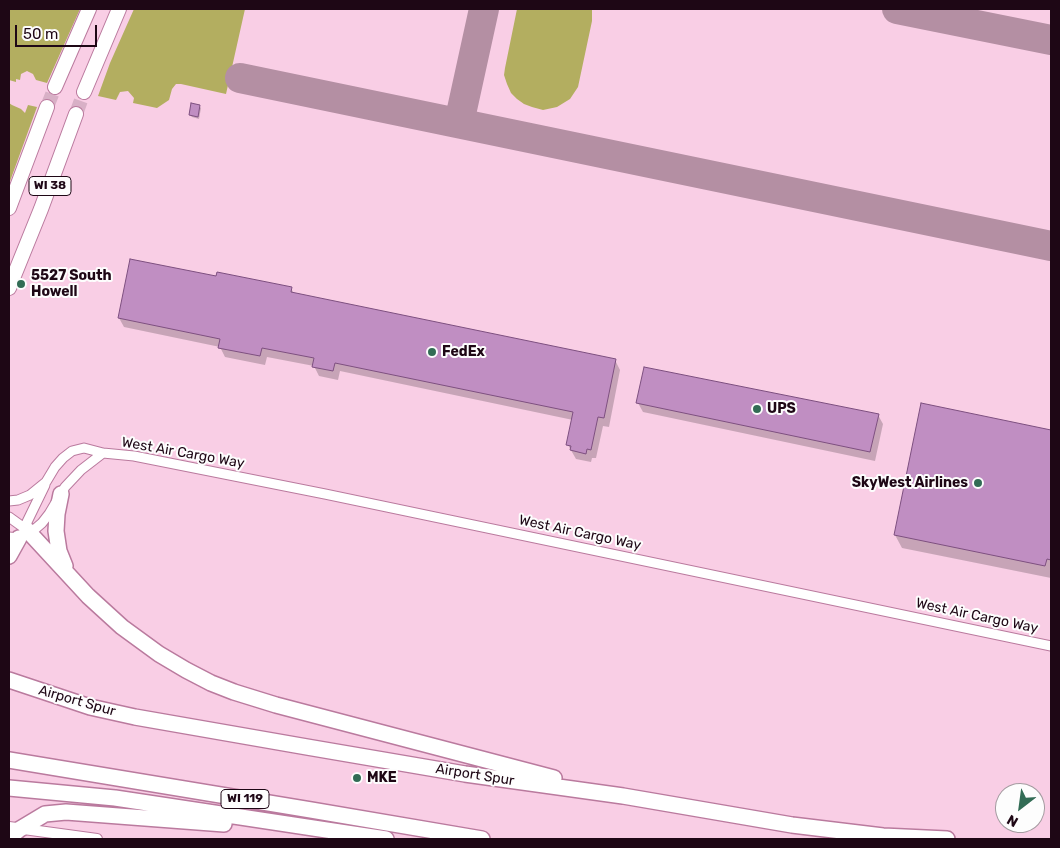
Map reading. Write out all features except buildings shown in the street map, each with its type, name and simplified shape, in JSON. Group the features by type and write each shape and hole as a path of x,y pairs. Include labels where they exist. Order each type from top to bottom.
{"highway":[{"path":"61,494 56,520 56,536 67,572"},
{"path":"9,556 18,535 67,572 97,604 132,635 171,662 222,688 276,705 623,796"},
{"name":"Airport Spur","path":"9,680 90,707 136,717 456,772 623,796 792,825 882,836 947,839"},
{"name":"WI 119","path":"9,760 482,839"},
{"path":"9,788 115,798 386,839"},
{"path":"12,831 45,814 66,812 260,827 301,827"}],"main road":[{"path":"55,87 89,9"},
{"path":"84,92 119,9"},
{"name":"WI 38","path":"9,208 47,107"},
{"name":"WI 38","path":"9,288 76,114"}],"street":[{"name":"West Air Cargo Way","path":"9,502 30,495 46,482 63,458 72,451 84,448 103,453 134,456 341,497 1051,646"},
{"name":"West Air Cargo Way","path":"18,535 35,529 42,523 61,494 81,470 103,453"},
{"path":"9,517 18,535 27,522 46,482"},
{"path":"12,831 98,839"}],"shaded area":[{"path":"9,9 80,9 47,83 36,80 33,74 27,71 21,74 20,80 16,79 16,82 9,80"},
{"path":"134,9 245,9 226,94 176,84 172,89 169,100 157,108 133,103 134,98 128,91 120,92 116,100 98,96 110,63"},
{"path":"517,9 592,9 592,21 578,87 570,99 557,107 543,110 524,104 511,93 507,84 504,75"},
{"path":"9,103 25,113 28,105 37,107 9,184"}],"taxiway":[{"path":"459,123 484,9"},
{"path":"897,9 1051,40"},
{"path":"240,78 1051,246"}],"tunnel":[{"path":"47,107 55,87"},
{"path":"76,114 84,92"}],"place":[{"name":"5527 South Howell","path":"21,284"},
{"name":"FedEx","path":"432,352"},
{"name":"UPS","path":"757,409"},
{"name":"SkyWest Airlines","path":"978,483"},
{"name":"MKE","path":"357,778"}]}
